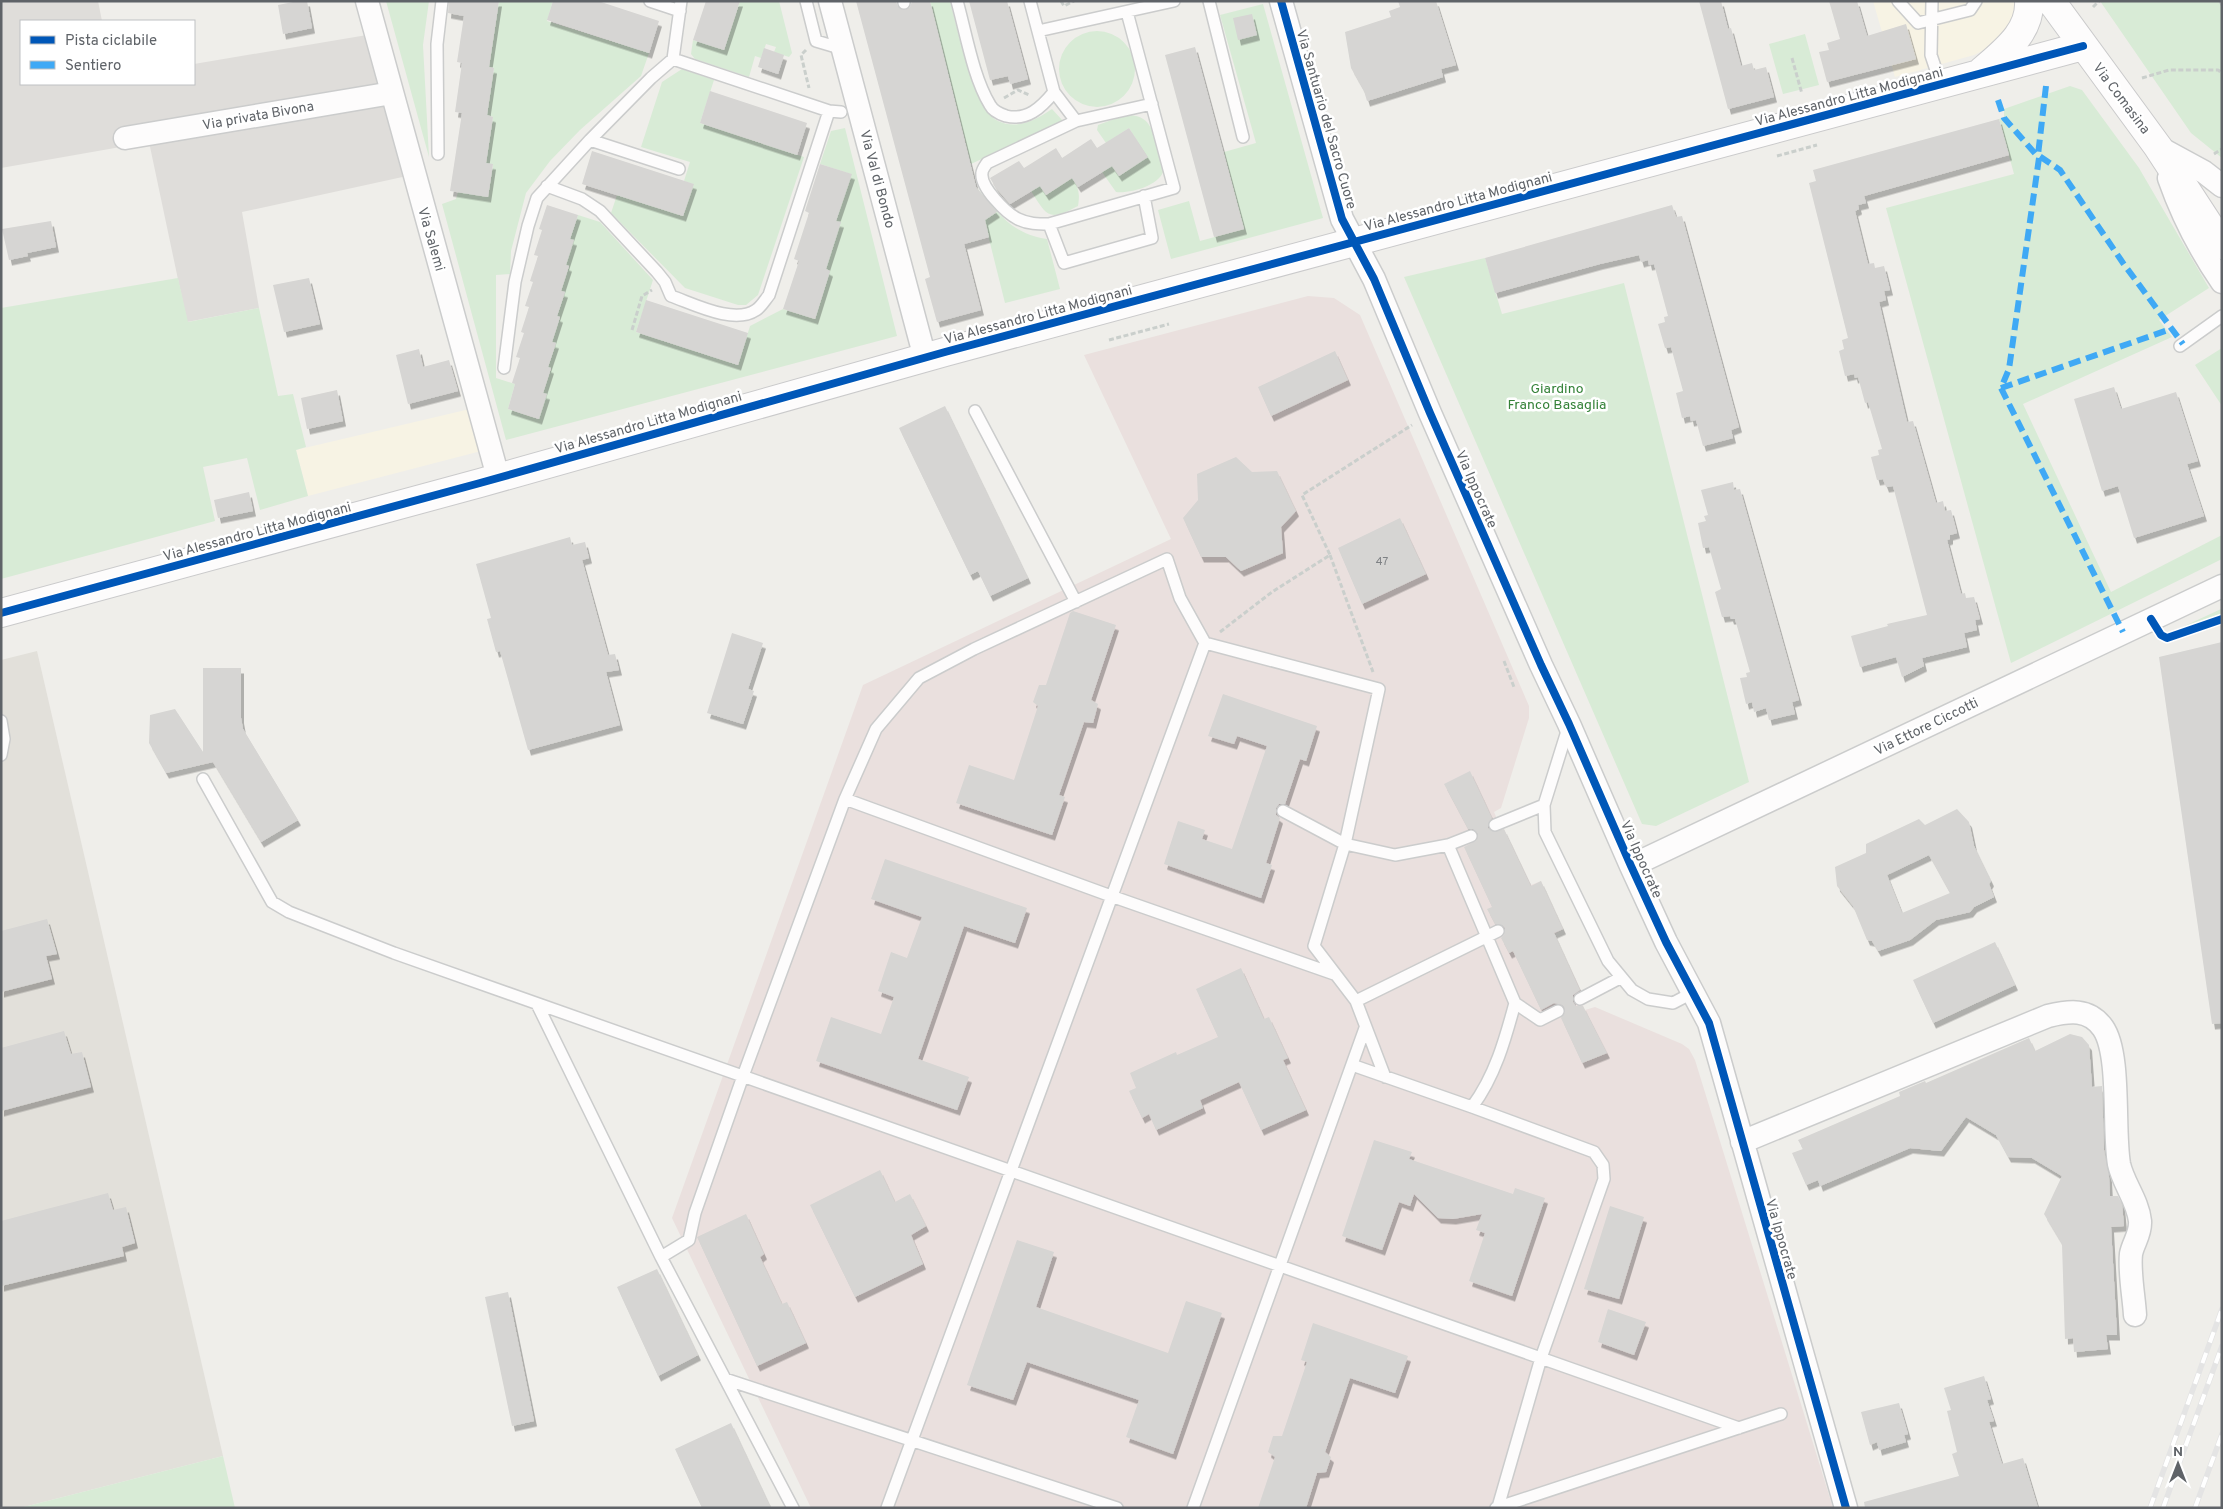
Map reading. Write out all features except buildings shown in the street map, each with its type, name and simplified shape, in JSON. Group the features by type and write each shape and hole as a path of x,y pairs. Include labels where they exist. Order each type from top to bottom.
{"street":[{"name":"Via Salemi","path":"367,1 498,477"},
{"name":"Via Val di Bondo","path":"830,1 925,358"},
{"name":"Via Santuario del Sacro Cuore","path":"1281,1 1342,219 1354,242"},
{"path":"1978,74 2021,32 2030,11 2029,1"},
{"name":"Via Comasina","path":"2051,1 2158,147 2222,245"},
{"name":"Via Alessandro Litta Modignani","path":"1,613 925,358 2083,46"},
{"name":"Via privata Bivona","path":"125,138 392,93"},
{"name":"Via Comasina","path":"2158,147 2204,172 2222,186"},
{"name":"Via Comasina","path":"2158,147 2222,214"},
{"name":"Via Comasina","path":"2158,147 2184,215 2200,247 2222,282"},
{"name":"Via Ippocrate","path":"1354,242 1374,279 1430,414 1631,866 1692,993 1709,1023 1846,1508"},
{"name":"Via Ettore Ciccotti","path":"1631,866 2222,586"},
{"path":"1742,1142 2048,1016 2067,1012 2079,1012 2094,1018 2104,1029 2110,1045 2119,1164 2140,1221 2138,1236 2131,1254 2135,1315"}],"lane":[{"path":"438,154 437,44 442,1"},
{"path":"504,368 514,282 525,235 537,198 590,140 651,78 673,59 680,6 650,1"},
{"path":"806,1 816,41 843,49"},
{"path":"958,1 978,74 991,106 1000,114 1012,117 1028,116 1046,102 1054,92"},
{"path":"1030,1 1054,92 1076,121"},
{"path":"1038,31 1174,1"},
{"path":"1209,1 1243,137"},
{"path":"1898,1 1918,23 1970,10 1976,1"},
{"path":"1932,1 1931,55 1941,85"},
{"path":"1127,12 1152,104 1174,188 1049,224 1037,224 1026,222 1005,210 983,183 981,172 987,163 1076,121 1152,104"},
{"path":"673,59 828,111 841,112"},
{"path":"547,186 582,199 600,211 665,282 671,296 731,316 745,315 758,309 769,295 828,111"},
{"path":"590,140 679,169"},
{"path":"1049,224 1064,263 1152,238 1144,196"},
{"path":"2180,346 2222,316"},
{"path":"975,411 1076,602"},
{"path":"661,1257 689,1240 694,1213 743,1076 845,799 876,729 919,678 974,649 1167,559 1180,598 1205,643 1379,690 1345,844 1314,946 1356,1001 1385,1077"},
{"path":"887,1508 1205,643"},
{"path":"1,721 4,739 1,755"},
{"path":"1569,724 1544,805 1545,832 1608,961 1620,978 1632,990 1648,998 1673,1003 1692,993"},
{"path":"203,779 272,902 289,912 394,953 537,1004 1739,1428"},
{"path":"845,799 1111,896 1334,974"},
{"path":"1495,825 1544,805"},
{"path":"1283,811 1345,844 1395,855 1448,845 1471,836"},
{"path":"1448,845 1485,938 1515,1003 1540,1020 1558,1011"},
{"path":"1356,1001 1498,931"},
{"path":"1580,999 1620,978"},
{"path":"1472,1107 1483,1092 1503,1048 1515,1003"},
{"path":"537,1004 661,1257 793,1508"},
{"path":"1193,1508 1365,1028"},
{"path":"1352,1065 1594,1152 1603,1165 1604,1179 1541,1358 1497,1507"},
{"path":"725,1379 1117,1508"},
{"path":"1497,1507 1781,1414"}],"path":[{"path":"1062,1 1064,6 1074,1"},
{"path":"2092,7 2099,1"},
{"path":"2220,1 2222,5"},
{"path":"813,106 801,55 816,41"},
{"path":"1792,58 1802,94"},
{"path":"2142,78 2169,70 2218,70 2222,72"},
{"path":"991,106 1018,90 1046,102"},
{"path":"1777,156 1817,145"},
{"path":"632,330 642,296 665,282"},
{"path":"1109,340 1169,324"},
{"path":"1379,690 1330,555 1302,495 1430,414"},
{"path":"1205,643 1272,592 1330,555"},
{"path":"1504,661 1514,687"}],"shaded area":[{"path":"1,1 98,1 102,20 20,20 20,85 195,85 195,64 367,35 407,176 242,212 259,308 187,322 149,142 1,168"},
{"path":"1873,1 2022,1 2020,16 1998,43 1974,55 1895,77"},
{"path":"1308,296 1334,298 1360,315 1529,706 1529,718 1501,808 1494,812 1531,885 1541,881 1563,929 1554,934 1581,991 1577,993 1585,1010 1595,1007 1682,1044 1689,1049 1695,1060 1833,1508 811,1508 672,1218 863,685 1171,539 1084,355"},
{"path":"474,408 485,450 308,496 296,450"},
{"path":"37,651 223,1456 20,1508 1,1508 1,660"}],"green space":[{"path":"386,1 429,1 423,45 429,157"},
{"path":"499,1 553,1 547,21 649,53 641,76 580,130 550,161 526,193 511,251 510,274 496,275 496,378 515,384 508,409 538,419 546,394 543,393 551,369 548,367 556,343 552,342 560,317 557,316 565,292 561,291 569,266 566,265 570,239 578,215 600,222 653,280 636,332 738,365 750,326 783,309 815,319 830,271 826,269 836,221 851,174 820,164 831,131 845,128 897,336 506,440 442,204 456,199 458,192 488,197 493,165 486,163 493,117 487,115 494,68 489,67"},
{"path":"740,1 779,1 792,53 789,57 774,52 776,47 766,44 761,58 755,56 749,77 695,59 691,54 693,40 724,50"},
{"path":"930,1 950,1 968,67 982,101 990,114 1005,124 1019,124 1033,120 1052,109 1063,121 971,164"},
{"path":"2100,1 2222,1 2222,158 2191,133"},
{"path":"1263,4 1323,218 1171,259 1158,210 1189,201 1200,241 1244,229 1224,152 1256,143 1220,15"},
{"path":"1097,31 1111,34 1124,42 1132,55 1135,69 1132,83 1124,96 1111,104 1097,107 1083,104 1070,96 1062,83 1059,69 1062,55 1070,42 1083,34"},
{"path":"1805,34 1819,85 1783,94 1769,44"},
{"path":"682,69 714,80 700,123 804,157 758,295 746,305 738,305 685,288 611,213 617,195 683,216 693,184 684,181 690,162 641,147 662,82"},
{"path":"2070,86 2082,90 2139,168 2209,288 2159,320 2172,337 2023,404 2111,592 2222,535 2222,559 2011,663 1886,208 2014,174 1999,119 2004,117 2004,109"},
{"path":"1125,115 1140,117 1149,124 1164,168 1162,174 1152,184 1137,190 1116,192 1102,172 1112,166 1119,176 1147,157 1129,128 1106,143 1097,130 1098,125"},
{"path":"1072,178 1078,191 1078,206 1061,214 1055,215 1046,212 1031,191 1040,186 1046,195"},
{"path":"976,187 999,214 1015,227 1034,236 1047,239 1060,289 1005,303"},
{"name":"Giardino Franco Basaglia","path":"1485,258 1502,314 1624,283 1749,782 1656,826 1642,824 1404,277"},
{"path":"178,278 188,322 259,308 278,396 293,394 306,447 296,450 308,496 260,510 247,458 203,467 215,521 1,579 1,308"},
{"path":"2222,348 2222,406 2195,365"},
{"path":"2221,609 2222,614 2176,630"},
{"path":"223,1456 235,1508 20,1508"}],"railway":[{"path":"2150,1508 2222,1309"},
{"path":"2163,1508 2222,1346"},
{"path":"2195,1508 2222,1434"}],"marked path":[{"path":"2046,86 2038,155 2060,170 2123,263 2183,344"},
{"path":"1998,100 2004,118 2039,158 2009,369 2001,388 2123,632"},
{"path":"2001,388 2171,329"}],"cycle path":[{"path":"1281,1 1342,219 1374,279 1430,413 1631,866 1666,942 1709,1023 1846,1508"},
{"path":"1,613 480,483 945,352 2083,46"},
{"path":"2151,619 2161,635 2167,638 2222,619"}]}
